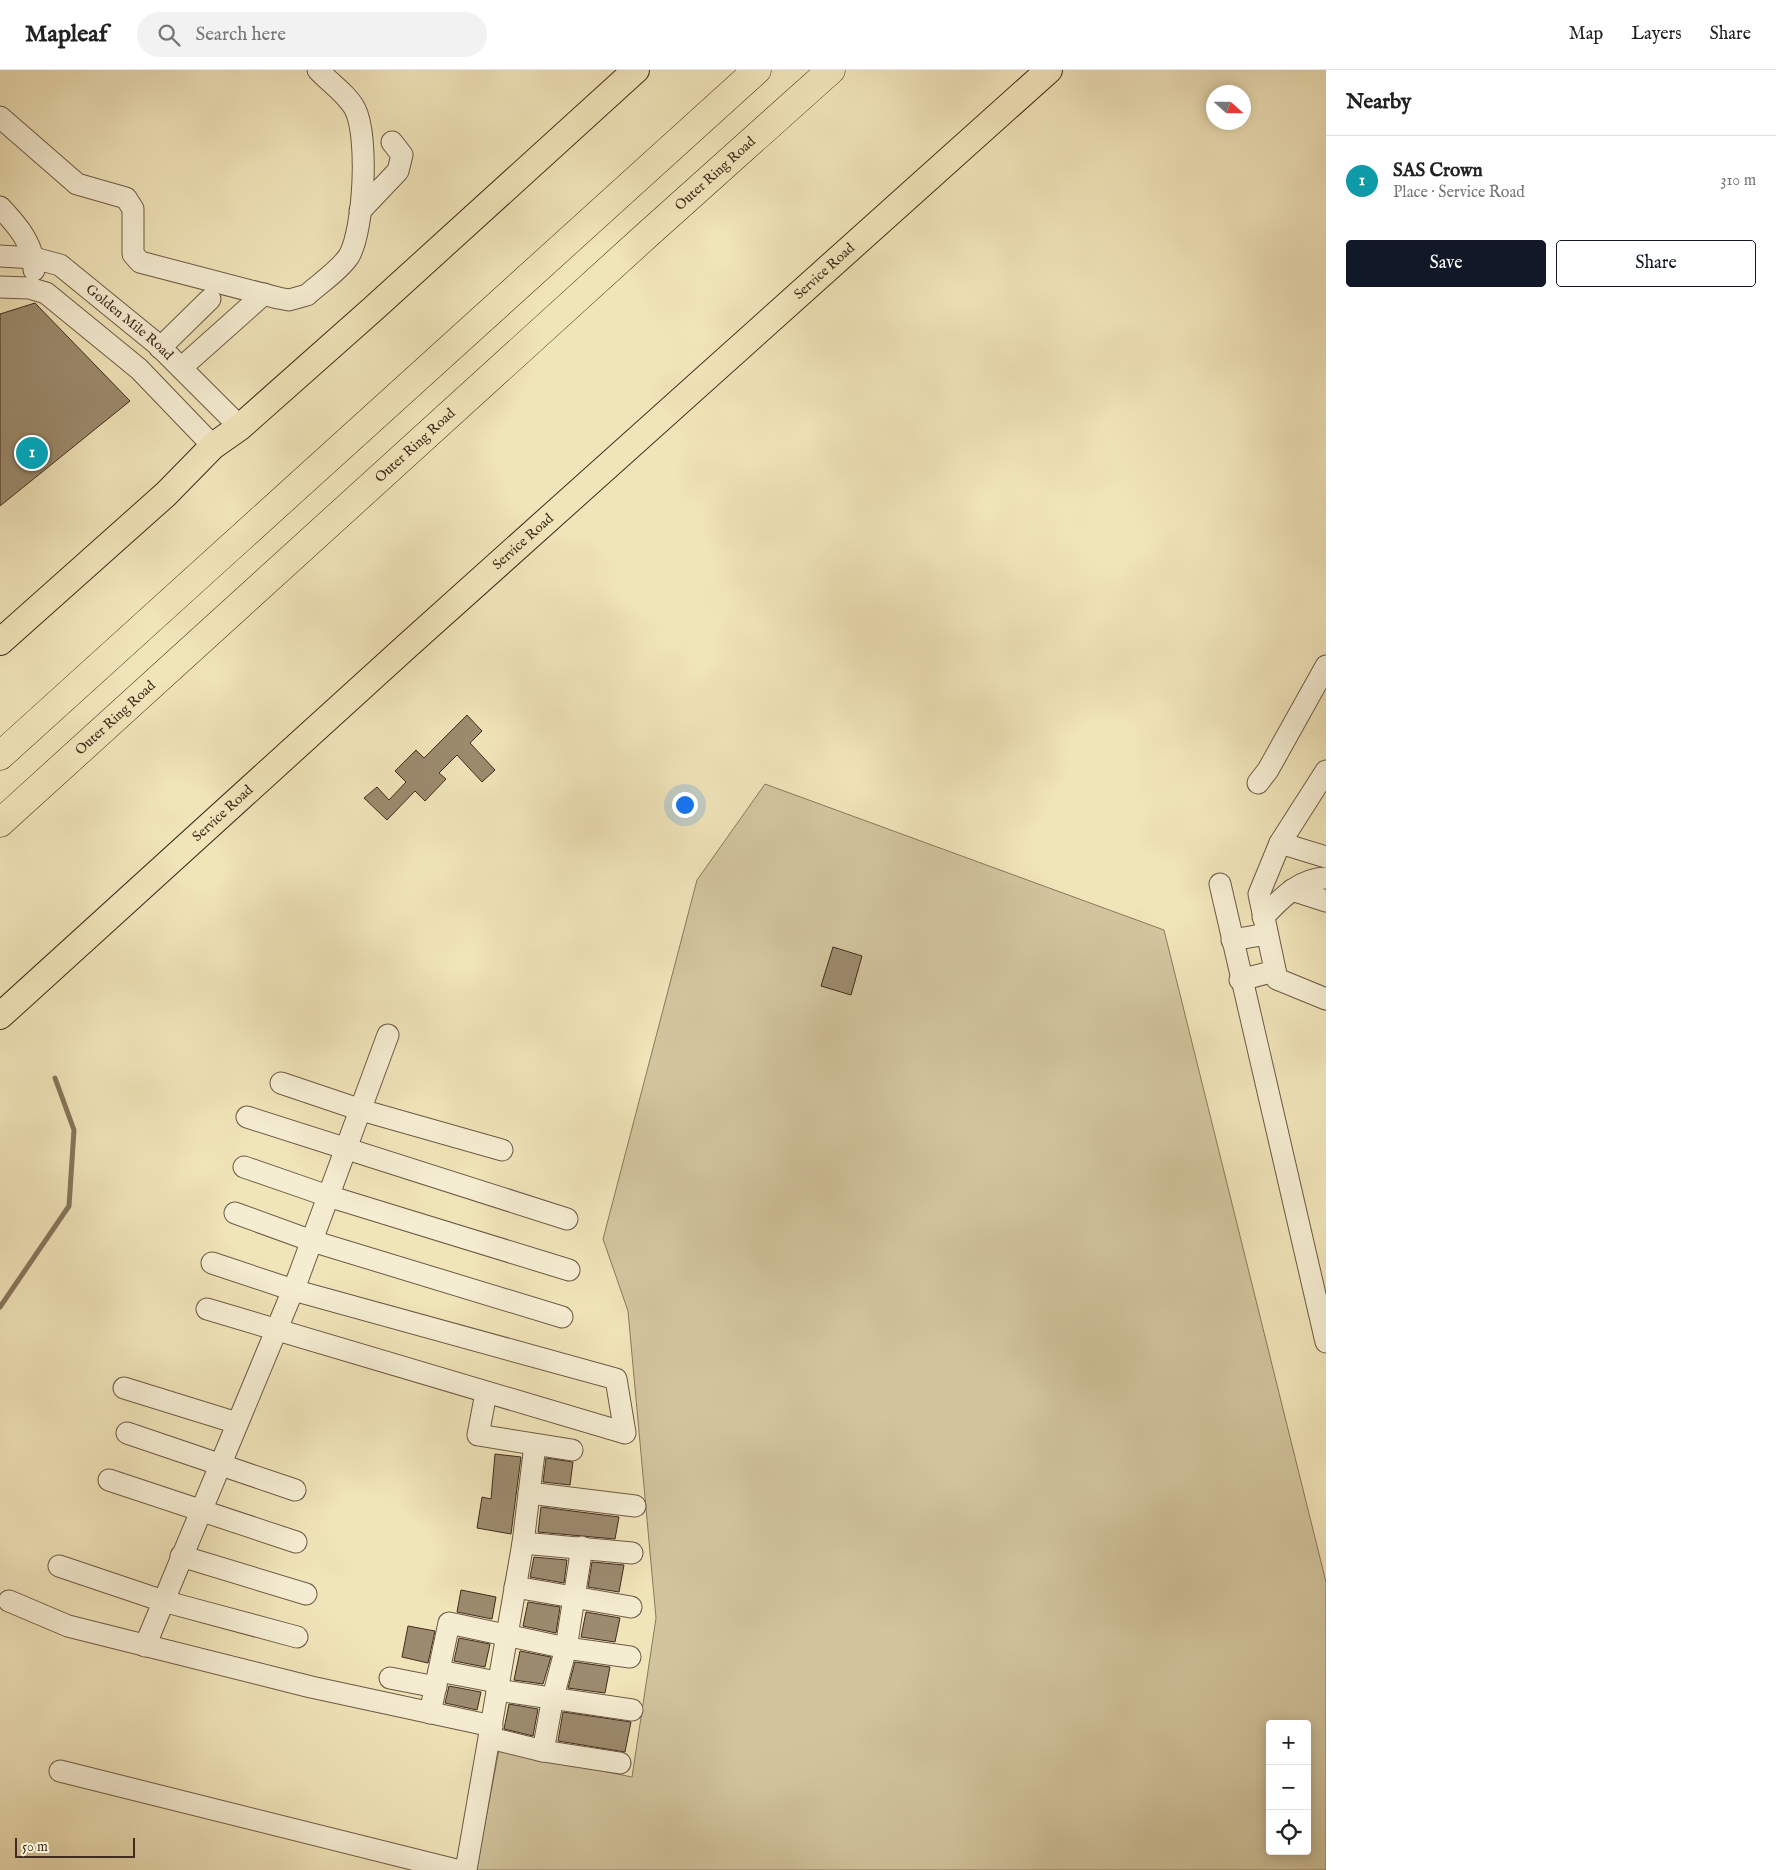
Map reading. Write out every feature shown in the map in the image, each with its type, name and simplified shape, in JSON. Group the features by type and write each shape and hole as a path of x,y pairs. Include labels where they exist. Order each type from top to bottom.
{"highway":[{"path":"0,756 757,70"},
{"name":"Outer Ring Road","path":"0,823 831,70"}],"main road":[{"path":"0,642 166,494 213,446 240,427 373,309 636,70"},
{"name":"Service Road","path":"0,1016 400,653 1049,70"}],"street":[{"path":"0,117 77,184 126,198 133,209 132,254 140,262 288,300 299,299 342,265 354,243 360,211 363,155 357,116 352,104 318,70"},
{"path":"360,211 400,166 402,155 392,142"},
{"path":"0,207 18,226 34,258 34,289"},
{"name":"Golden Mile Road","path":"0,256 34,258 60,265 160,348 240,427"},
{"name":"Golden Mile Road","path":"0,287 34,289 46,292 139,368 213,446"},
{"path":"181,368 264,294"},
{"path":"160,348 210,299"},
{"path":"1258,782 1268,770 1326,666"},
{"path":"1326,771 1280,843 1259,894 1277,980 1326,999"},
{"path":"1280,843 1326,857"},
{"path":"1232,940 1265,925 1292,890 1316,878 1326,878"},
{"path":"1220,884 1240,980 1326,1342"},
{"path":"1292,890 1326,901"},
{"path":"1240,980 1275,971"},
{"path":"145,1646 236,1423 293,1290 388,1035"},
{"path":"282,1083 360,1110 502,1150"},
{"path":"247,1116 567,1219"},
{"path":"244,1167 328,1196 570,1270"},
{"path":"235,1213 312,1240 562,1317"},
{"path":"207,1309 625,1433 616,1379 293,1290 212,1263"},
{"path":"124,1388 236,1423"},
{"path":"486,1393 478,1436 572,1450"},
{"path":"128,1434 295,1490"},
{"path":"466,1870 523,1543 535,1444"},
{"path":"108,1480 296,1542"},
{"path":"529,1492 635,1506"},
{"path":"523,1543 632,1553"},
{"path":"543,1751 553,1697 566,1648 582,1547"},
{"path":"181,1556 306,1594"},
{"path":"59,1566 163,1601 298,1637"},
{"path":"516,1586 631,1607"},
{"path":"9,1601 68,1626 430,1713 543,1751 620,1763"},
{"path":"430,1713 449,1623 566,1648 630,1657"},
{"path":"390,1678 437,1679 497,1686 632,1710"},
{"path":"60,1771 456,1870"}],"shaded area":[{"path":"765,784 1164,930 1326,1582 1326,1870 476,1870 499,1750 632,1777 656,1618 628,1311 603,1239 697,880"}],"building":[{"path":"35,303 130,401 0,506 0,314"},
{"path":"467,715 482,731 470,743 495,770 482,782 457,755 439,773 446,779 425,801 415,791 387,820 364,798 377,787 389,800 406,782 395,771 416,750 424,758"},
{"path":"833,947 862,956 851,995 821,986"},
{"path":"495,1454 521,1457 511,1534 477,1528 482,1497 491,1499"},
{"path":"546,1458 573,1462 570,1485 543,1482"},
{"path":"541,1507 619,1517 615,1539 538,1532"},
{"path":"534,1557 567,1560 564,1583 530,1577"},
{"path":"592,1562 624,1565 619,1592 588,1587"},
{"path":"461,1590 496,1597 492,1619 457,1612"},
{"path":"528,1602 560,1607 556,1633 523,1626"},
{"path":"586,1612 620,1618 615,1642 581,1637"},
{"path":"408,1626 435,1631 428,1663 402,1657"},
{"path":"459,1638 490,1644 485,1667 454,1661"},
{"path":"520,1651 551,1657 543,1684 514,1680"},
{"path":"575,1662 610,1667 605,1693 568,1688"},
{"path":"449,1686 481,1692 477,1710 445,1703"},
{"path":"509,1704 538,1709 533,1736 504,1729"},
{"path":"563,1712 631,1722 625,1752 558,1741"}],"waterway":[{"path":"0,1307 69,1206 74,1130 55,1078"}],"place":[{"name":"SAS Crown","path":"32,453"}]}
